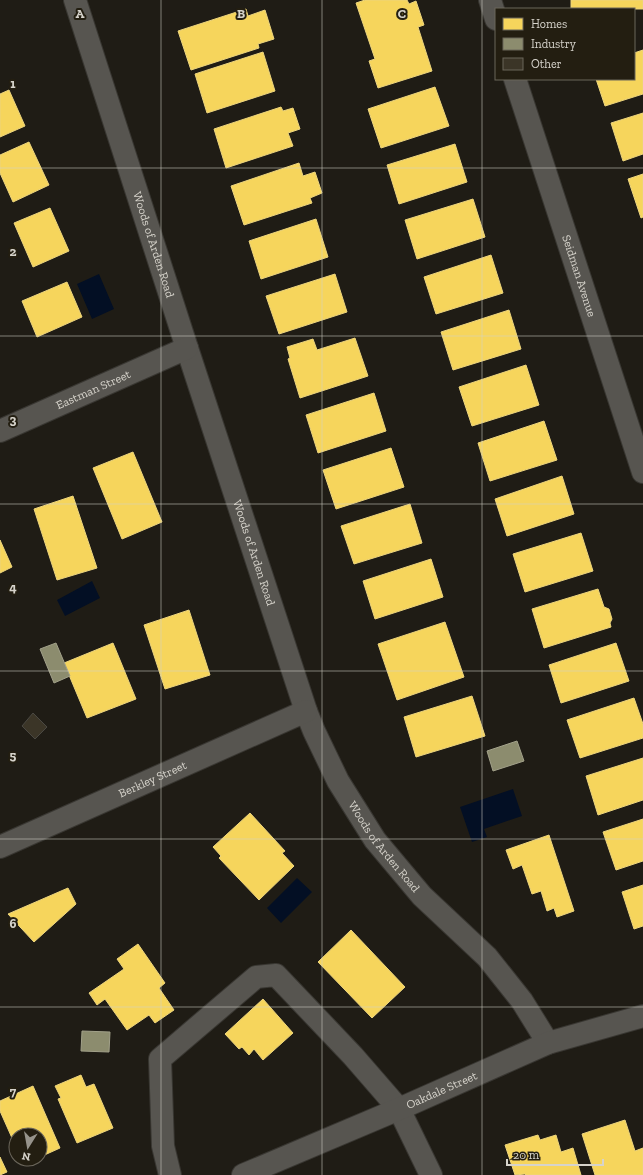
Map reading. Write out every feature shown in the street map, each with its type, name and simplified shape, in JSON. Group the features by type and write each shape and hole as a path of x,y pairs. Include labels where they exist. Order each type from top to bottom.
{"street":[{"name":"Woods of Arden Road","path":"75,0 187,348 306,711 314,731 338,781 375,840 422,896 487,957 522,1001 548,1043"},
{"path":"490,0 495,16"},
{"name":"Seidman Avenue","path":"516,80 643,472"},
{"name":"Eastman Street","path":"0,431 187,348"},
{"name":"Berkley Street","path":"0,847 306,711"},
{"path":"170,1175 163,1146 160,1060 256,977 276,975 353,1056 399,1109 431,1175"},
{"name":"Oakdale Street","path":"244,1175 548,1043 643,1016"}],"water":[{"path":"99,274 114,309 92,319 77,284"},
{"path":"92,581 100,598 65,616 57,600"},
{"path":"513,789 522,816 484,829 487,837 472,842 460,807"},
{"path":"297,878 312,892 281,923 267,908"}],"building: Homes":[{"path":"365,0 407,0 409,4 416,1 424,25 418,27 432,71 378,88 369,61 375,59 356,3"},
{"path":"571,0 643,0 643,9 571,8"},
{"path":"246,9 248,16 265,10 274,39 258,44 259,48 191,70 178,31"},
{"path":"643,50 643,94 605,106 596,80 635,80 635,53"},
{"path":"263,52 275,91 207,113 195,74"},
{"path":"435,87 449,126 381,148 368,109"},
{"path":"9,90 25,126 0,137 0,94"},
{"path":"281,107 283,111 293,108 300,129 288,133 293,146 226,168 214,129"},
{"path":"643,113 643,154 623,161 611,123"},
{"path":"29,142 49,185 13,202 0,173 0,155"},
{"path":"455,144 467,182 399,204 387,165"},
{"path":"299,163 303,176 315,172 322,193 310,198 312,203 244,225 231,186"},
{"path":"643,174 643,217 641,218 628,179"},
{"path":"473,199 485,237 417,259 405,220"},
{"path":"50,208 69,251 33,267 14,223"},
{"path":"316,219 328,257 261,279 249,241"},
{"path":"491,255 503,293 436,314 424,277"},
{"path":"335,274 347,312 279,334 266,296"},
{"path":"67,282 82,317 37,337 22,301"},
{"path":"509,310 521,349 453,370 441,332"},
{"path":"355,338 368,376 300,398 288,359 290,358 287,347 313,339 317,350"},
{"path":"526,365 539,405 472,426 459,387"},
{"path":"374,393 386,431 318,453 306,415"},
{"path":"544,421 557,460 490,481 478,443"},
{"path":"391,448 404,487 336,509 323,470"},
{"path":"133,452 162,522 122,539 93,468"},
{"path":"562,476 574,514 507,536 495,499"},
{"path":"73,496 97,568 57,580 34,509"},
{"path":"410,504 422,543 354,564 341,526"},
{"path":"581,533 593,571 525,592 513,554"},
{"path":"0,540 12,567 0,573"},
{"path":"431,559 443,597 375,619 363,581"},
{"path":"598,589 604,607 609,609 612,619 610,623 611,627 544,648 532,609"},
{"path":"189,610 210,675 165,689 144,625"},
{"path":"445,622 464,677 397,700 378,644"},
{"path":"113,643 136,699 87,718 64,663"},
{"path":"616,643 629,681 561,703 549,665"},
{"path":"472,696 485,736 416,757 404,717"},
{"path":"634,698 643,724 643,738 580,758 567,720"},
{"path":"643,758 643,800 598,815 586,776"},
{"path":"250,813 285,851 282,853 294,866 259,900 219,858 221,856 213,847"},
{"path":"643,819 643,861 616,870 603,832"},
{"path":"549,835 574,911 557,917 554,908 547,911 541,891 532,894 522,865 513,869 506,850"},
{"path":"643,885 643,926 634,929 622,892"},
{"path":"68,888 76,904 34,942 8,914"},
{"path":"351,930 405,987 372,1018 318,962"},
{"path":"138,944 165,983 159,988 174,1010 155,1023 149,1015 127,1030 105,999 97,1005 89,993 124,969 117,959"},
{"path":"263,999 293,1033 263,1060 254,1049 249,1055 242,1047 239,1049 225,1034"},
{"path":"81,1075 86,1087 94,1084 113,1128 77,1143 58,1099 61,1098 55,1086"},
{"path":"33,1086 60,1148 48,1153 48,1127 8,1127 8,1129 0,1111 0,1101"},
{"path":"625,1120 635,1151 643,1148 643,1175 595,1175 582,1134"},
{"path":"538,1135 540,1140 556,1135 561,1152 573,1148 581,1175 515,1175 505,1145"},
{"path":"0,1157 7,1172 0,1175"}],"building: Industry":[{"path":"56,643 70,676 54,683 40,649"},
{"path":"517,741 524,761 493,771 487,751"},
{"path":"82,1031 110,1032 109,1052 81,1051"}],"building: Other":[{"path":"33,713 47,727 35,739 22,726"}]}
